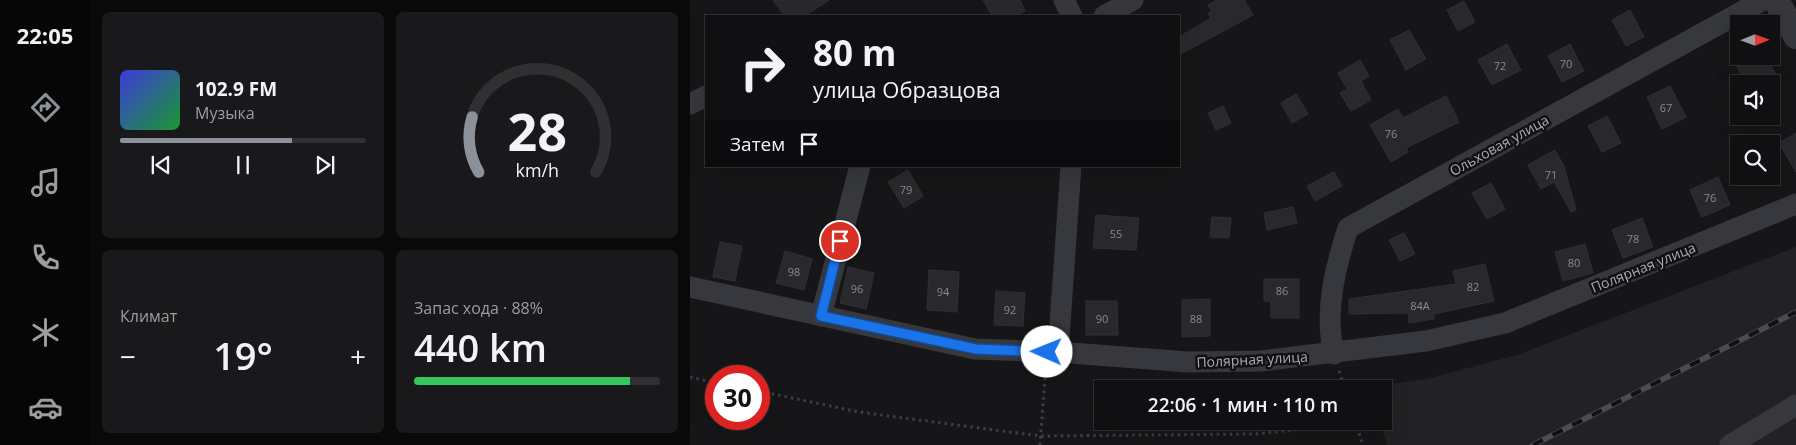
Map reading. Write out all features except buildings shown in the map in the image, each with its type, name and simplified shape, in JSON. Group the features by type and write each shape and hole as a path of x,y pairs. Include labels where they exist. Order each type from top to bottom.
{"street":[{"path":"1064,0 1072,15"},
{"path":"1106,15 1133,0"},
{"name":"Ольховая улица","path":"1334,354 1330,339 1332,295 1338,261 1348,228 1763,0"},
{"path":"1776,0 1796,36"},
{"path":"690,104 705,96"},
{"path":"821,316 860,167"},
{"path":"1058,352 1070,167"},
{"name":"Полярная улица","path":"690,287 976,349 1058,352 1188,362 1261,361 1334,354 1426,341 1506,322 1796,204"},
{"path":"1730,445 1796,405"}],"path":[{"path":"1035,352 1045,378 1040,445"},
{"path":"690,377 705,380"},
{"path":"770,393 859,412 1040,436 1255,434 1292,430"},
{"path":"1358,430 1363,445"}],"shaded area":[{"path":"1796,247 1796,445 1387,445 1383,430 1392,430 1392,384 1426,379 1517,355"}],"railway":[{"path":"1533,445 1796,312"}],"route":[{"path":"840,241 821,316 976,349 1047,352"}]}
